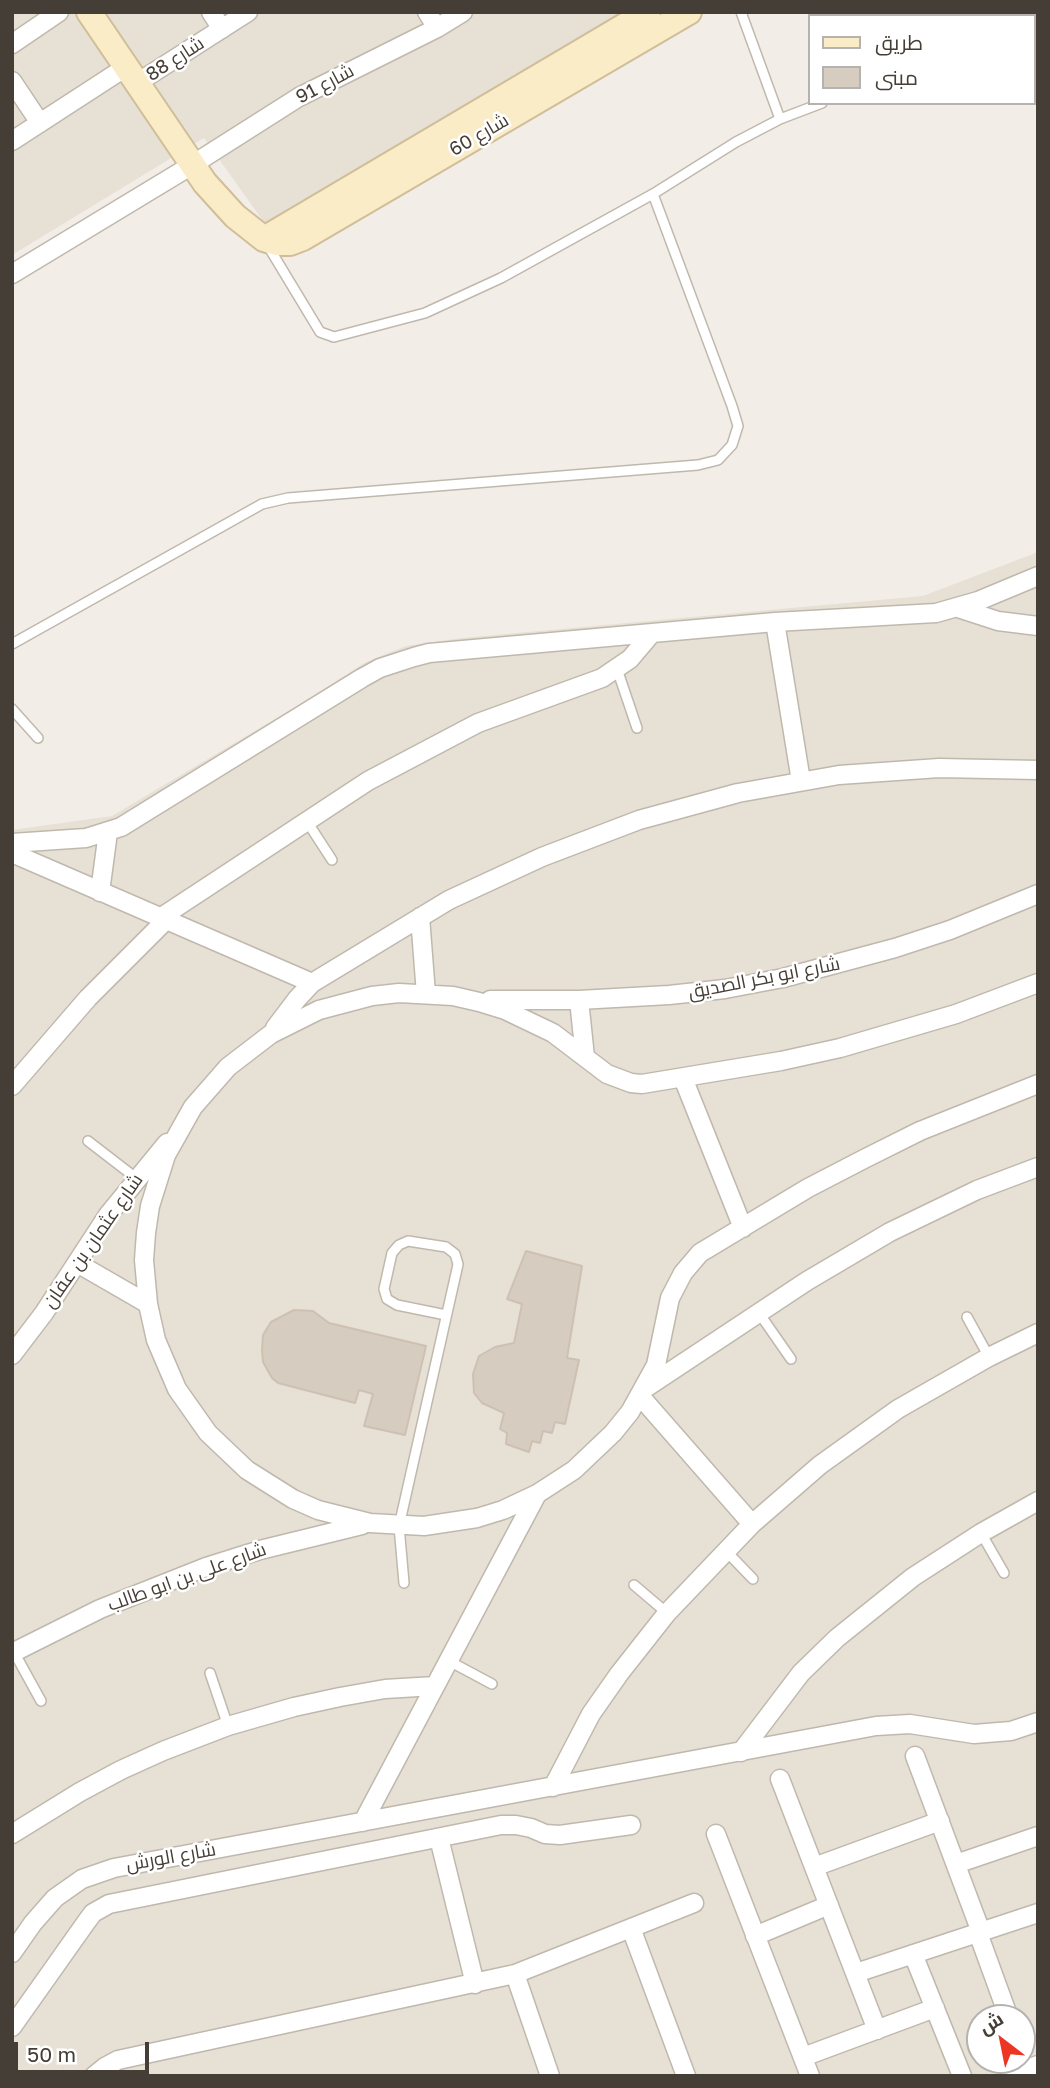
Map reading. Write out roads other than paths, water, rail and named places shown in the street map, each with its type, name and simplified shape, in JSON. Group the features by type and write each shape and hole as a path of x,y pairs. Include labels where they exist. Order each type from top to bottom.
{"street":[{"path":"12,44 59,12"},
{"path":"89,12 192,165 235,216 264,239"},
{"path":"211,12 222,29"},
{"name":"شارع 88","path":"12,141 40,123 222,29 248,12"},
{"name":"شارع 91","path":"12,274 299,97 432,20 463,12"},
{"name":"شارع 60","path":"264,239 648,12"},
{"name":"شارع 60","path":"264,239 290,243 303,238 689,12"},
{"path":"12,81 40,123"},
{"path":"12,843 69,841 108,832 138,819 362,678 399,661 429,653 775,622 913,616 958,608 1038,576"},
{"path":"958,608 998,621 1038,626"},
{"path":"775,622 801,781"},
{"path":"12,1086 88,998 163,919 306,820 368,781 478,723 587,685 630,659 652,633"},
{"path":"271,1034 290,1007 313,983 420,917 492,880 626,825 713,799 801,781 890,770 1038,770"},
{"path":"100,892 108,832"},
{"path":"12,853 313,983"},
{"name":"شارع ابو بكر الصديق","path":"479,1002 680,994 726,989 783,978 895,948 1038,894"},
{"path":"420,917 426,994"},
{"path":"1038,984 887,1036 781,1061 653,1083 631,1083 607,1074 553,1033 530,1020 479,1002 399,993 345,1002 295,1020 271,1034 228,1067 193,1107 166,1155 150,1206 144,1260 148,1304 156,1340 177,1389 200,1423 227,1453 258,1478 293,1499 317,1510 370,1523 399,1526 424,1526 477,1518 503,1510 537,1494 574,1470 595,1453 630,1412 656,1364 670,1298 682,1273 700,1253 808,1188 898,1142 1038,1084"},
{"path":"579,1000 585,1057"},
{"path":"683,1078 743,1228"},
{"name":"شارع عثمان بن عفان","path":"12,1355 77,1264 108,1215 136,1178 178,1131"},
{"path":"642,1392 838,1262 890,1232 977,1190 1038,1167"},
{"path":"77,1264 148,1304"},
{"path":"553,1787 591,1714 619,1674 667,1613 752,1524 792,1488 859,1436 938,1384 1038,1333"},
{"path":"642,1392 752,1524"},
{"path":"363,1822 537,1494"},
{"path":"741,1752 802,1673 837,1638 913,1577 981,1533 1038,1502"},
{"name":"شارع على بن ابو طالب","path":"13,1653 100,1609 206,1567 260,1550 370,1523"},
{"path":"12,1834 80,1791 121,1770 228,1726 340,1697 385,1689 435,1686"},
{"name":"شارع الورش","path":"12,1953 55,1898 98,1872 893,1724 924,1725 974,1734 1011,1731 1038,1722"},
{"path":"915,1756 1004,2004"},
{"path":"780,1779 877,2029"},
{"path":"814,1867 940,1821"},
{"path":"12,2027 87,1920 109,1903 501,1825 516,1825 544,1834 560,1835 631,1825"},
{"path":"716,1834 810,2076"},
{"path":"956,1864 1038,1836"},
{"path":"439,1838 475,1984"},
{"path":"94,2076 118,2060 515,1974 694,1903"},
{"path":"755,1936 829,1905"},
{"path":"856,1973 1038,1913"},
{"path":"631,1928 686,2076"},
{"path":"913,1954 962,2076"},
{"path":"515,1974 550,2076"},
{"path":"803,2057 935,2008"}],"lane":[{"path":"741,12 780,119"},
{"path":"264,239 320,332 334,337 425,313 501,278 653,194 736,142 780,119 817,105"},
{"path":"12,644 262,504 288,498 698,466 718,460 732,445 738,426 733,406 653,194"},
{"path":"617,669 637,728"},
{"path":"12,709 38,737"},
{"path":"306,820 332,860"},
{"path":"88,1141 136,1178"},
{"path":"404,1583 399,1526 457,1269 455,1255 446,1247 408,1241 399,1245 392,1252 384,1289 387,1299 397,1306 446,1315"},
{"path":"760,1313 791,1359"},
{"path":"967,1317 989,1357"},
{"path":"981,1533 1004,1573"},
{"path":"725,1550 752,1579"},
{"path":"634,1585 667,1613"},
{"path":"13,1653 41,1701"},
{"path":"449,1661 492,1684"},
{"path":"210,1673 228,1726"}]}
